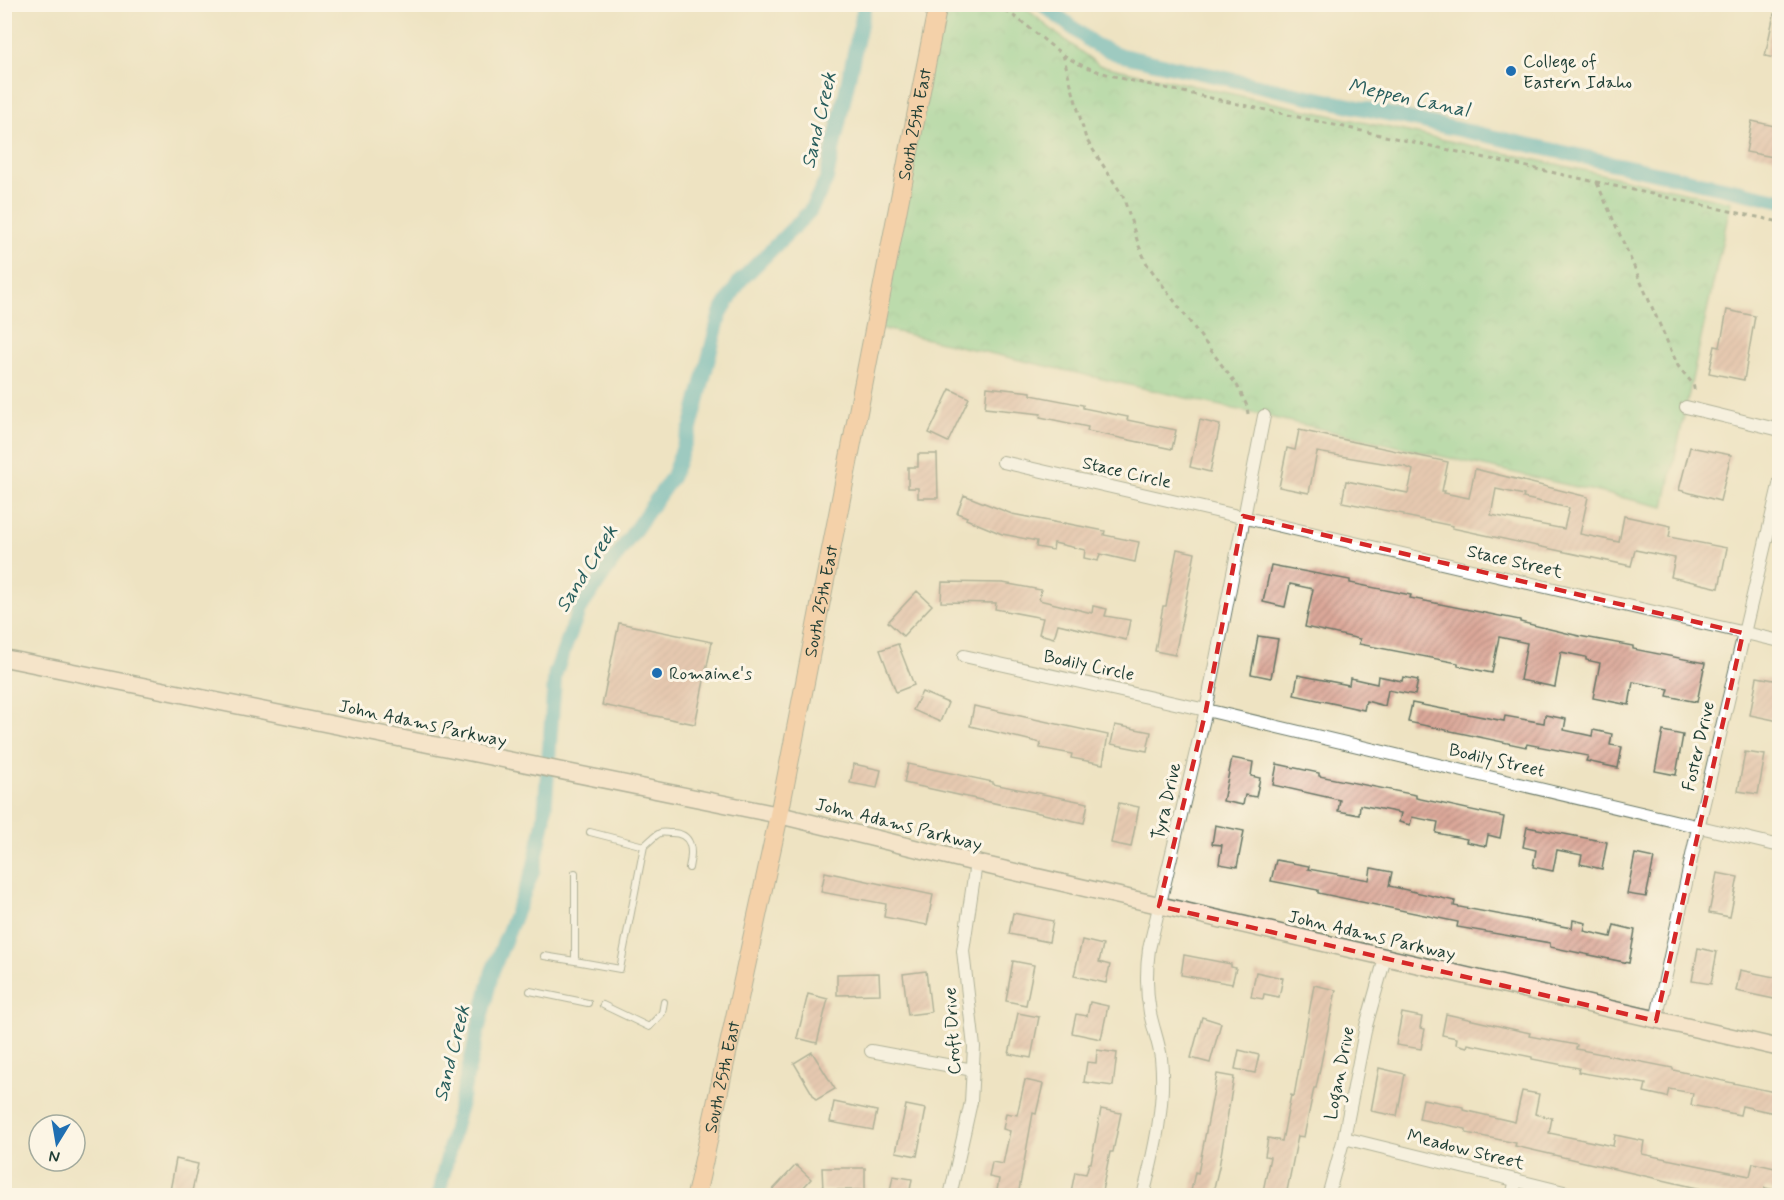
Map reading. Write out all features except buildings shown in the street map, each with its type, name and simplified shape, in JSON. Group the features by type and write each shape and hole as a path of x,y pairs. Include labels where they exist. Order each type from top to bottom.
{"main road":[{"name":"South 25th East","path":"696,1196 778,815 938,4"}],"street":[{"path":"1686,407 1779,430"},
{"name":"Tyra Drive","path":"1143,1196 1159,1122 1161,1091 1161,1058 1150,1013 1146,969 1149,949 1206,710 1264,416"},
{"name":"Stace Circle","path":"1003,462 1243,516"},
{"name":"Foster Drive","path":"1656,1021 1698,828 1779,481"},
{"name":"Stace Street","path":"1243,516 1779,641"},
{"name":"Bodily Circle","path":"964,656 1206,710"},
{"name":"John Adams Parkway","path":"4,658 778,815 1159,906 1779,1048"},
{"name":"Bodily Street","path":"1206,710 1779,846"},
{"name":"Croft Drive","path":"950,1196 971,1102 974,1047 963,951 976,863"},
{"name":"Logan Drive","path":"1328,1196 1344,1138 1366,1026 1385,958"},
{"path":"871,1051 973,1070"},
{"name":"Meadow Street","path":"1344,1138 1580,1196"},
{"path":"1512,1196 1516,1180"}],"lane":[{"path":"590,832 644,846"},
{"path":"544,956 620,969 644,846 659,833 675,832 685,836 691,845 689,868"},
{"path":"575,873 575,961"},
{"path":"530,991 588,1003"},
{"path":"603,1005 649,1027 662,1013 664,1002"}],"path":[{"path":"989,4 1007,12 1063,54 1083,65 1128,80 1779,222"},
{"path":"1063,54 1086,139 1123,196 1147,264 1238,387 1247,406 1248,414"},
{"path":"1597,183 1678,366 1693,384 1695,392"}],"highlighted area":[{"path":"1243,516 1743,633 1656,1021 1159,906 1206,710"}],"green space":[{"path":"938,5 1022,5 1099,65 1731,202 1664,507 875,327"}],"waterway":[{"name":"Sand Creek","path":"438,1196 492,972 533,871 544,820 555,674 579,610 672,477 691,427 720,314 740,281 810,211 826,181 865,4"},
{"name":"Meppen Canal","path":"1042,4 1095,45 1120,55 1780,200"}],"place":[{"name":"College of Eastern Idaho","path":"1511,71"},
{"name":"Romaine's","path":"657,673"}]}
